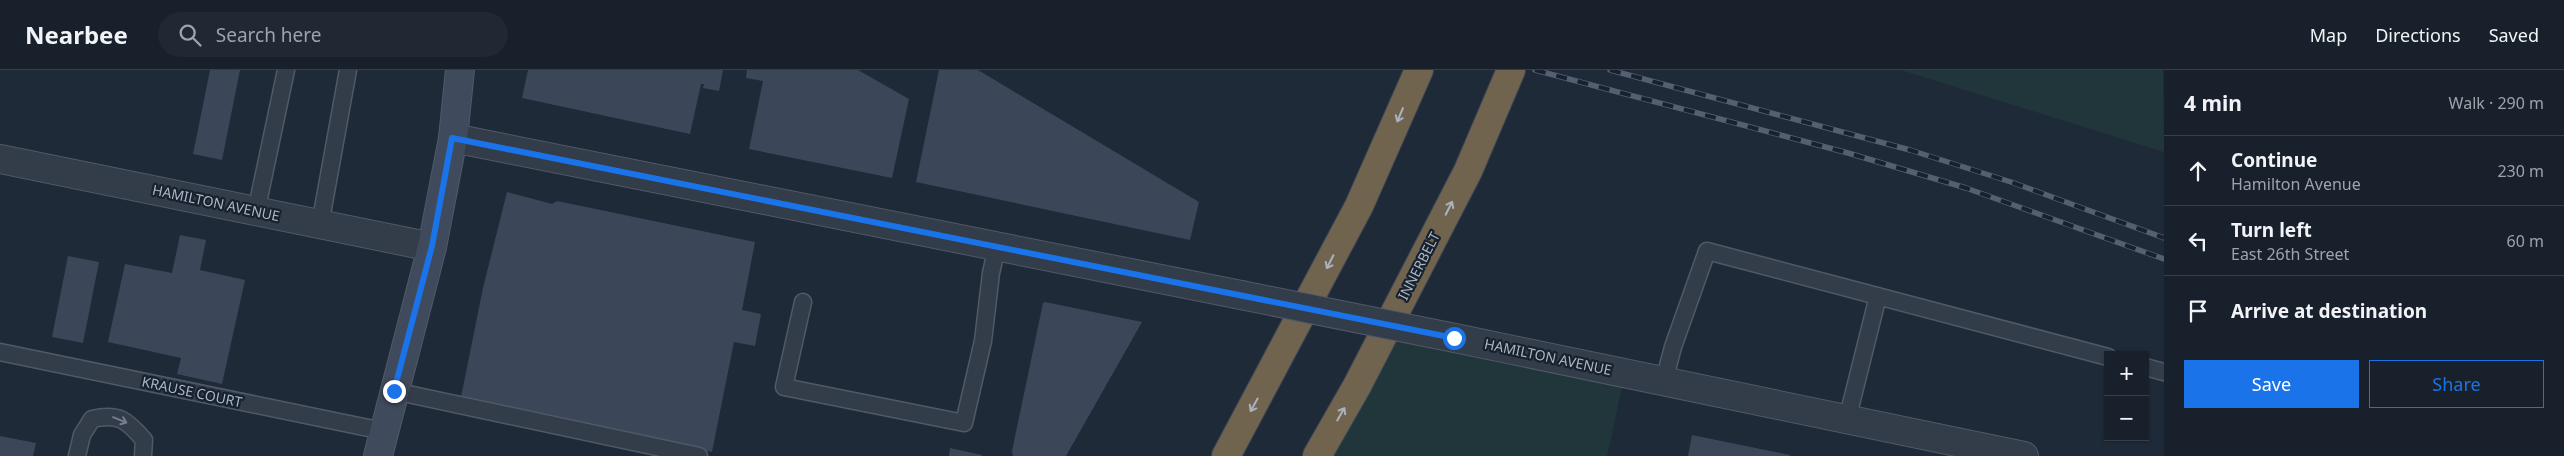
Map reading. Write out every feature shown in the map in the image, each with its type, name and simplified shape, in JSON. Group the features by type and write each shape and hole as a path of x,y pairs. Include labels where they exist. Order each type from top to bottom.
{"highway":[{"path":"1226,456 1359,206 1419,70"},
{"name":"INNERBELT","path":"1317,456 1357,386 1468,171 1511,70"}],"street":[{"path":"380,444 432,246 452,138 460,70"},
{"name":"HAMILTON AVENUE","path":"452,138 1454,338 2024,456"},
{"name":"HAMILTON AVENUE","path":"0,159 320,225 432,246"}],"lane":[{"path":"256,212 286,70"},
{"path":"320,225 348,70"},
{"path":"804,302 784,387 964,423 983,341 991,273 997,246"},
{"path":"1664,381 1673,347 1707,250 2104,356"},
{"path":"1847,420 1878,296"},
{"name":"KRAUSE COURT","path":"0,352 380,444"},
{"path":"2149,368 2164,372"},
{"path":"394,391 699,456"},
{"path":"77,456 82,435 92,419 108,416 122,419 132,426 144,440 143,456"}],"green space":[{"path":"1901,70 2163,70 2164,152"},
{"path":"1388,325 1625,373 1607,456 1317,456"}],"building":[{"path":"210,70 240,70 222,160 193,154"},
{"path":"528,70 723,70 719,91 703,88 704,84 701,84 690,134 522,98"},
{"path":"747,70 858,70 909,99 892,178 749,149 763,81 746,78"},
{"path":"939,70 978,70 1199,202 1190,240 916,182"},
{"path":"507,192 552,204 557,201 755,242 742,310 761,314 755,346 734,342 712,452 461,397 483,288"},
{"path":"180,235 206,240 200,270 245,280 222,384 177,374 181,358 108,342 125,264 172,273"},
{"path":"68,256 99,262 83,343 52,337"},
{"path":"1043,303 1142,322 1066,456 1013,456 1012,451"},
{"path":"1692,435 1790,455 1790,456 1688,456"},
{"path":"0,436 36,443 33,456 0,456"},
{"path":"950,448 982,455 982,456 949,456"}],"railway":[{"path":"1535,70 1848,153 1966,188 2164,259"},
{"path":"1610,70 1910,150 2011,182 2164,238"}],"route":[{"path":"394,391 432,246 452,138 1454,338"}]}
